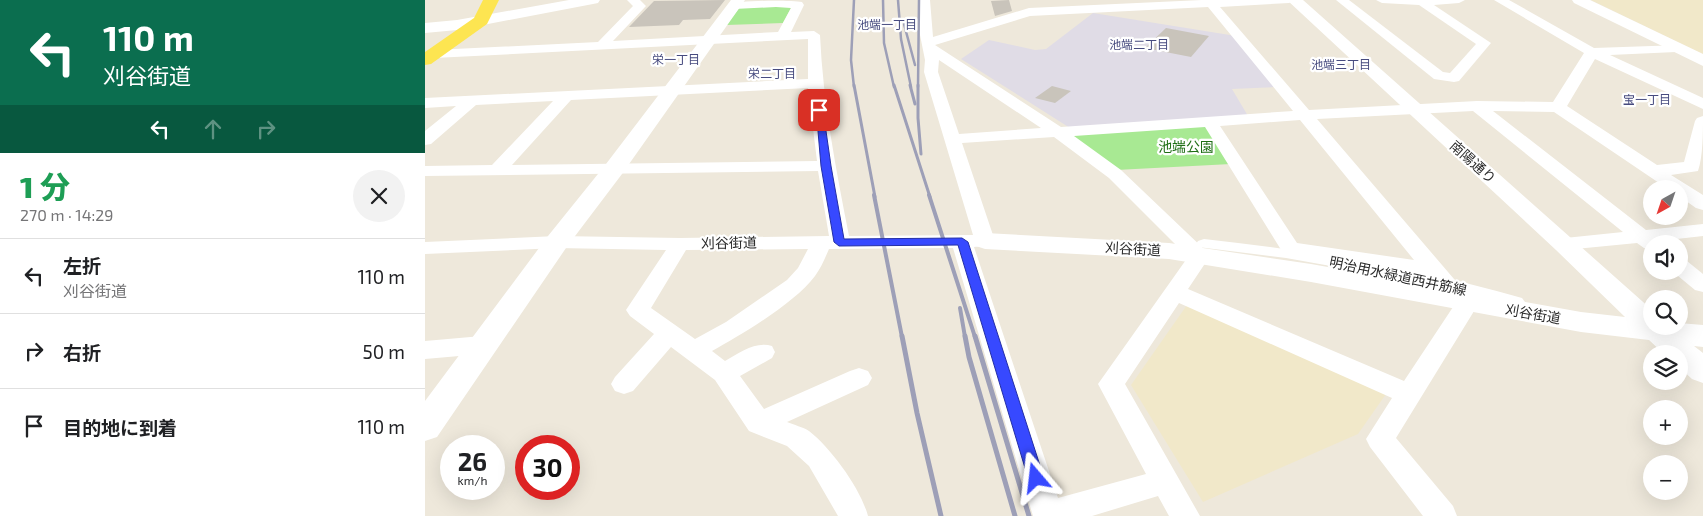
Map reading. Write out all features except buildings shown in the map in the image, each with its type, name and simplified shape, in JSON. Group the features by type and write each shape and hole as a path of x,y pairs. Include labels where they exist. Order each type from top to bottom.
{"main road":[{"path":"429,57 481,21 491,0"}],"street":[{"path":"425,28 481,21 593,0"},
{"path":"602,44 640,6 633,0"},
{"path":"924,0 925,30 929,45 931,72 953,139 974,242 1048,515 1166,481"},
{"path":"929,45 1027,6 1289,0"},
{"name":"南陽通り","path":"1294,0 1643,313"},
{"path":"1342,0 1439,76 1454,78 1484,43 1422,2"},
{"path":"1382,0 1422,2 1459,0"},
{"path":"1499,0 1592,52 1703,104"},
{"path":"1579,0 1703,61"},
{"path":"425,427 557,242 614,169 736,2 798,5 783,36"},
{"path":"1210,2 1440,277 1468,303 1380,439 1442,516"},
{"path":"429,57 602,44 814,35 815,83 826,166 831,242 795,285 734,328 693,351"},
{"path":"929,45 1057,131 1115,174 1201,250 1111,384 1185,516"},
{"path":"1592,52 1676,48"},
{"path":"1558,107 1592,52"},
{"path":"425,103 815,83"},
{"path":"498,168 566,96"},
{"path":"425,140 471,101"},
{"path":"953,139 1415,109 1477,106 1558,107 1703,204"},
{"path":"1477,106 1643,237"},
{"path":"1654,171 1692,167 1700,148 1703,121"},
{"path":"1210,122 1291,248 1440,277"},
{"path":"425,170 826,166"},
{"path":"1675,235 1703,230"},
{"path":"1565,244 1643,240"},
{"name":"刈谷街道","path":"425,248 557,242 680,244 974,242 1169,251 1201,250 1468,303 1581,322 1643,324"},
{"path":"680,244 638,310 724,373 759,422 797,438 819,457 851,508 853,516"},
{"name":"明治用水緑道西井筋線","path":"1201,250 1286,253 1440,277 1516,302 1643,323"},
{"path":"1688,273 1703,285"},
{"path":"1174,292 1408,394"},
{"name":"明治用水緑道西井筋線","path":"1688,326 1703,326"},
{"name":"刈谷街道","path":"1688,332 1703,336"},
{"path":"625,384 669,333"},
{"name":"南陽通り","path":"1666,335 1703,371"},
{"path":"425,350 482,345"},
{"path":"724,373 763,352"},
{"path":"759,422 859,378"}],"shaded area":[{"path":"1591,0 1703,0 1703,54 1690,48"},
{"path":"1093,13 1236,36 1276,87 1232,89 1248,116 1070,128 961,59 989,40 1035,50 1046,49"},
{"path":"1187,305 1386,394 1358,434 1203,502 1131,385"}],"green space":[{"path":"792,6 783,23 726,25 740,7"},
{"name":"池端公園","path":"1204,126 1209,128 1231,164 1116,170 1069,134"}],"railway":[{"path":"854,0 851,60 854,87"},
{"path":"883,0 884,43 894,87"},
{"path":"898,0 901,39 911,87"},
{"path":"918,87 919,0"},
{"path":"904,24 915,65"},
{"path":"854,85 875,197"},
{"path":"894,85 930,197"},
{"path":"910,85 915,104"},
{"path":"918,87 921,154"},
{"path":"874,195 902,337"},
{"path":"929,195 975,337"},
{"path":"960,308 965,337"},
{"path":"902,336 917,413 941,516"},
{"path":"965,336 969,357 1015,516"},
{"path":"975,336 1029,516"}],"district":[{"name":"池端一丁目","path":"887,25"},
{"name":"池端二丁目","path":"1139,45"},
{"name":"栄一丁目","path":"676,60"},
{"name":"池端三丁目","path":"1341,65"},
{"name":"栄二丁目","path":"772,74"},
{"name":"宝一丁目","path":"1647,100"}],"route":[{"path":"819,110 839,242 962,242 1036,478"}]}
